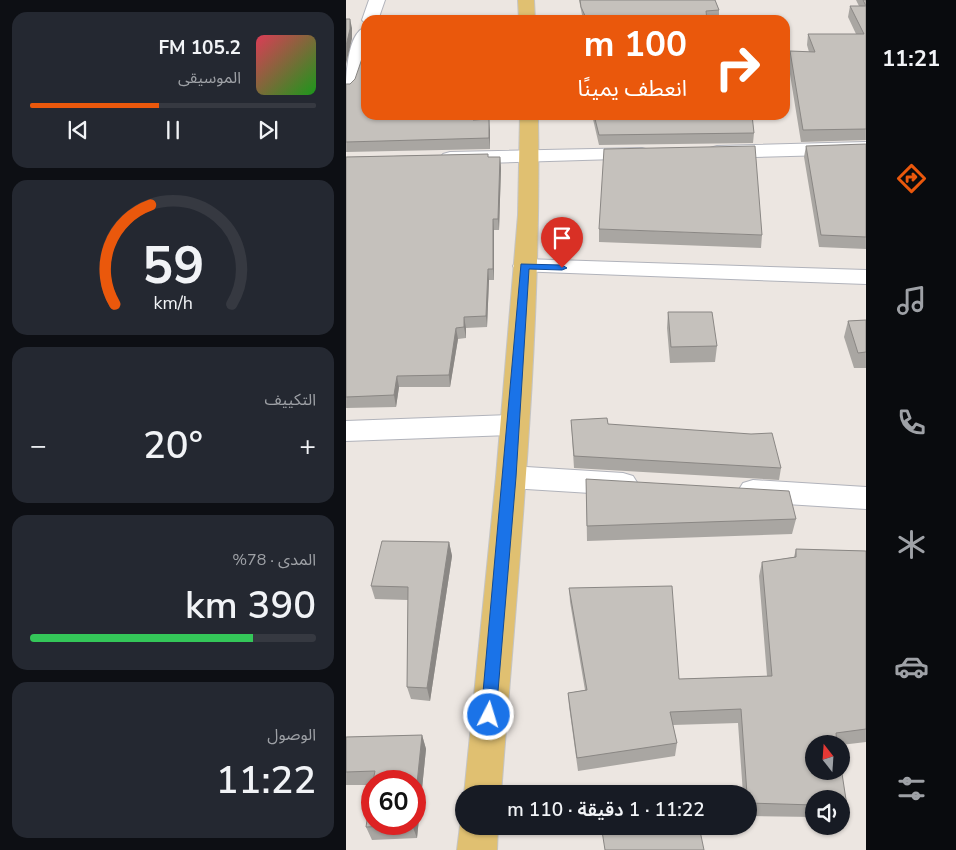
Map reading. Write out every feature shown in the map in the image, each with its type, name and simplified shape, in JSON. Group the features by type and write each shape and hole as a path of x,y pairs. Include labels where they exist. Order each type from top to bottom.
{"main road":[{"path":"526,0 527,15"},
{"path":"483,785 510,477 529,214 529,120"},
{"path":"477,850 478,835"}],"street":[{"path":"372,15 377,0"},
{"path":"352,78 361,48"},
{"path":"697,152 866,148"},
{"path":"433,158 658,153"},
{"path":"524,266 866,277"},
{"path":"346,432 513,424"},
{"path":"510,477 648,485"},
{"path":"727,490 866,498"}],"building":[{"path":"580,0 715,0 719,10 706,11 706,15 585,15"},
{"path":"850,6 866,6 866,129 803,130 790,51 815,52 808,34 864,34"},
{"path":"346,19 350,19 350,29 346,46"},
{"path":"361,62 361,120 489,120 489,138 346,142 346,84 350,84 355,79"},
{"path":"595,120 753,120 754,133 599,135"},
{"path":"866,144 866,237 821,235 806,146"},
{"path":"755,146 762,235 599,229 604,149"},
{"path":"488,154 488,157 500,157 498,219 493,219 493,269 488,269 486,316 464,317 464,327 456,328 449,375 397,376 394,395 346,397 346,157"},
{"path":"668,312 712,312 717,346 671,347"},
{"path":"866,320 866,352 858,353 848,321"},
{"path":"607,418 608,424 751,434 772,433 781,468 574,456 571,420"},
{"path":"586,479 789,491 796,519 587,526"},
{"path":"382,541 449,542 427,688 407,687 408,587 371,586"},
{"path":"796,549 866,551 866,729 836,733 836,735 805,735 805,780 843,780 845,790 805,790 805,805 757,803 757,785 746,785 741,709 670,712 677,743 577,758 568,693 587,690 569,588 672,586 679,679 772,676 762,562 796,557"},
{"path":"422,735 418,770 361,770 346,772 346,737"},
{"path":"603,835 701,835 704,850 605,850"}],"route":[{"path":"489,715 510,477 524,266 562,268"}]}
